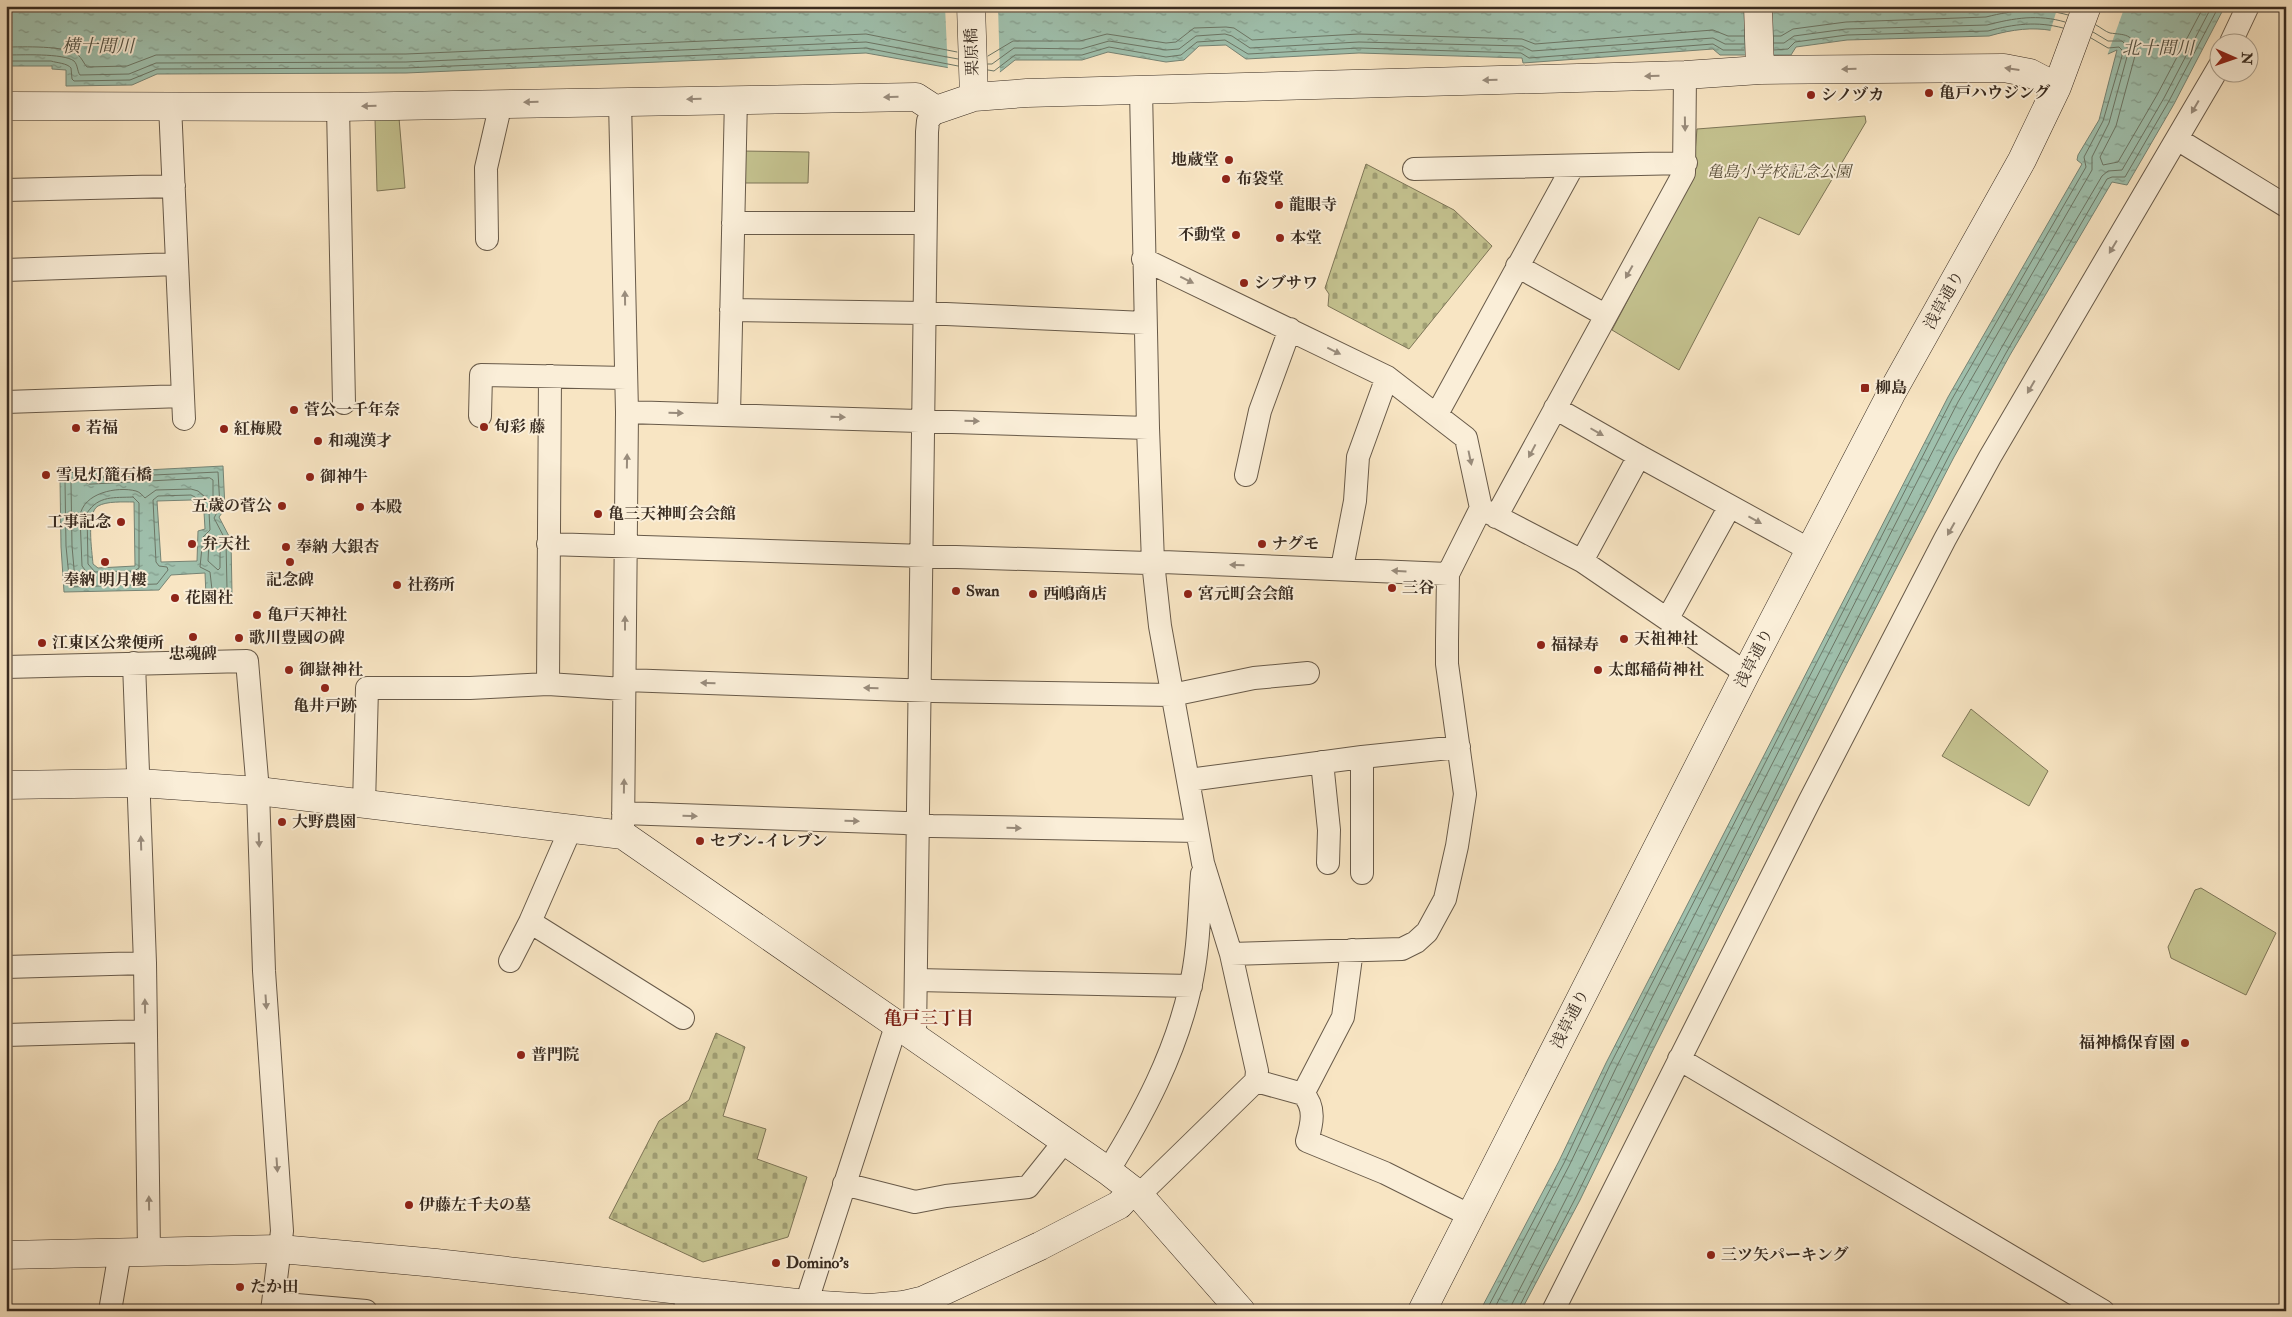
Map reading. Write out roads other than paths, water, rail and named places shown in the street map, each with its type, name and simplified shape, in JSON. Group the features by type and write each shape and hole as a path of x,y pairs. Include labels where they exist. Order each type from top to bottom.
{"street":[{"name":"栗原橋","path":"971,6 974,98"},
{"path":"1758,6 1760,65"},
{"name":"浅草通り","path":"1422,1311 1746,673 1891,394 2022,160 2057,87 2087,6"},
{"path":"2236,32 2248,6"},
{"path":"806,1304 844,1184 906,1030 917,980 926,132 928,121 936,110 974,98 1027,93 1685,75 1760,65 2004,68 2030,73 2057,87"},
{"path":"1231,954 1402,949 1416,942 1427,932 1445,900 1457,846 1464,794 1447,664 1448,574 1555,408 1684,173 1686,163 1685,75"},
{"path":"1553,1311 1804,810 1945,539 2010,423 2210,82"},
{"path":"6,1255 280,1249 436,1263 688,1301 806,1304 874,1310 924,1300 1040,1246 1119,1205 1136,1193 1256,1082 1257,1071 1231,954 1203,863 1160,626 1154,562 1148,428 1141,90"},
{"path":"6,106 338,107 620,100 916,97 936,110"},
{"path":"729,415 736,98"},
{"path":"620,100 627,412 623,824"},
{"path":"487,239 486,168 501,103"},
{"path":"170,105 184,419"},
{"path":"338,107 344,402"},
{"path":"2177,139 2286,206"},
{"path":"1414,169 1686,163"},
{"path":"1437,414 1573,166"},
{"path":"6,190 174,186"},
{"path":"733,223 925,223"},
{"path":"1143,259 1387,377 1466,438 1489,513 1582,561 1746,673"},
{"path":"6,270 178,264"},
{"path":"1517,266 1605,315"},
{"path":"731,310 924,314 1145,323"},
{"path":"1246,475 1260,411 1290,329"},
{"path":"480,416 481,375 626,378"},
{"path":"548,684 550,376"},
{"path":"1342,568 1355,501 1358,457 1387,377"},
{"path":"6,402 183,396"},
{"path":"1555,408 1810,550"},
{"path":"627,412 923,419 1148,428"},
{"path":"1582,561 1639,456"},
{"path":"1668,618 1730,506"},
{"path":"548,544 1342,568 1448,574"},
{"path":"6,667 247,661 258,791 264,971 282,1231 273,1307 366,1311"},
{"path":"134,663 146,1031 149,1252"},
{"path":"364,805 368,688 470,688 548,684 625,684 1172,695 1254,678 1308,673"},
{"path":"1189,780 1362,757 1459,747"},
{"path":"1362,757 1362,873"},
{"path":"1322,762 1329,830 1328,863"},
{"path":"6,785 139,783 258,791 571,828 623,824 918,824 1197,831"},
{"path":"623,824 906,1030 1108,1171 1136,1193 1241,1311"},
{"path":"510,961 530,922 571,828"},
{"path":"1108,1171 1142,1115 1172,1051 1190,986 1203,863"},
{"path":"530,922 683,1018"},
{"path":"1302,1094 1343,1017 1352,950"},
{"path":"6,967 144,963"},
{"path":"917,980 1190,986"},
{"path":"6,1035 146,1031"},
{"path":"1679,1059 2103,1311"},
{"path":"1256,1082 1302,1094 1310,1101 1312,1114 1307,1141 1385,1173 1471,1216"},
{"path":"844,1184 915,1202 946,1196 1028,1187 1064,1142"},
{"path":"110,1311 120,1252"}],"water":[{"name":"横十間川","path":"6,6 2225,6 2174,104 2127,185 2112,182 2010,355 1954,457 1841,675 1580,1200 1521,1311 1480,1311 1559,1161 1606,1063 1948,397 2082,164 2077,160 2078,155 2099,120 2117,50 2108,54 2093,45 2065,34 2051,30 2022,29 1989,36 1847,40 1796,47 1791,55 1720,55 1713,49 1523,63 1522,58 1359,53 1246,59 1226,45 1199,46 1184,60 1166,62 1108,52 1082,60 1015,60 995,76 866,53 406,73 157,74 132,85 66,86 66,70 52,69 52,66 6,66"},
{"path":"223,466 225,509 219,517 231,540 232,594 206,596 205,573 171,575 159,590 64,592 60,479 66,469 82,467 88,473","holes":["191,500 204,512 205,529 198,531 197,561 161,562 157,501","134,502 135,566 98,568 93,564 91,542 91,524 94,510 106,503"]}],"place":[{"name":"亀戸ハウジング","path":"1929,93"},
{"name":"シノヅカ","path":"1811,95"},
{"name":"地蔵堂","path":"1229,160"},
{"name":"布袋堂","path":"1226,179"},
{"name":"龍眼寺","path":"1279,205"},
{"name":"不動堂","path":"1236,235"},
{"name":"本堂","path":"1280,238"},
{"name":"シブサワ","path":"1244,283"},
{"name":"柳島","path":"1865,388"},
{"name":"菅公一千年奈","path":"294,410"},
{"name":"旬彩 藤","path":"484,427"},
{"name":"若福","path":"76,428"},
{"name":"紅梅殿","path":"224,429"},
{"name":"和魂漢才","path":"318,441"},
{"name":"雪見灯籠石橋","path":"46,475"},
{"name":"御神牛","path":"310,477"},
{"name":"五歳の菅公","path":"282,506"},
{"name":"本殿","path":"360,507"},
{"name":"亀三天神町会会館","path":"598,514"},
{"name":"工事記念","path":"121,522"},
{"name":"弁天社","path":"192,544"},
{"name":"ナグモ","path":"1262,544"},
{"name":"奉納 大銀杏","path":"286,547"},
{"name":"奉納 明月樓","path":"105,562"},
{"name":"記念碑","path":"290,562"},
{"name":"社務所","path":"397,585"},
{"name":"三谷","path":"1392,588"},
{"name":"Swan","path":"956,591"},
{"name":"西嶋商店","path":"1033,594"},
{"name":"宮元町会会館","path":"1188,594"},
{"name":"花園社","path":"175,598"},
{"name":"亀戸天神社","path":"257,615"},
{"name":"忠魂碑","path":"193,637"},
{"name":"歌川豊國の碑","path":"239,638"},
{"name":"天祖神社","path":"1624,639"},
{"name":"江東区公衆便所","path":"42,643"},
{"name":"福禄寿","path":"1541,645"},
{"name":"御嶽神社","path":"289,670"},
{"name":"太郎稲荷神社","path":"1598,670"},
{"name":"亀井戸跡","path":"325,688"},
{"name":"大野農園","path":"282,822"},
{"name":"セブン-イレブン","path":"700,841"},
{"name":"福神橋保育園","path":"2185,1043"},
{"name":"普門院","path":"521,1055"},
{"name":"伊藤左千夫の墓","path":"409,1205"},
{"name":"三ツ矢パーキング","path":"1711,1255"},
{"name":"Domino's","path":"776,1263"},
{"name":"たか田","path":"240,1287"}],"district":[{"name":"亀戸三丁目","path":"929,1018"}],"water label":[{"name":"北十間川","path":"2158,48"}],"park label":[{"name":"亀島小学校記念公園","path":"1779,172"}]}
